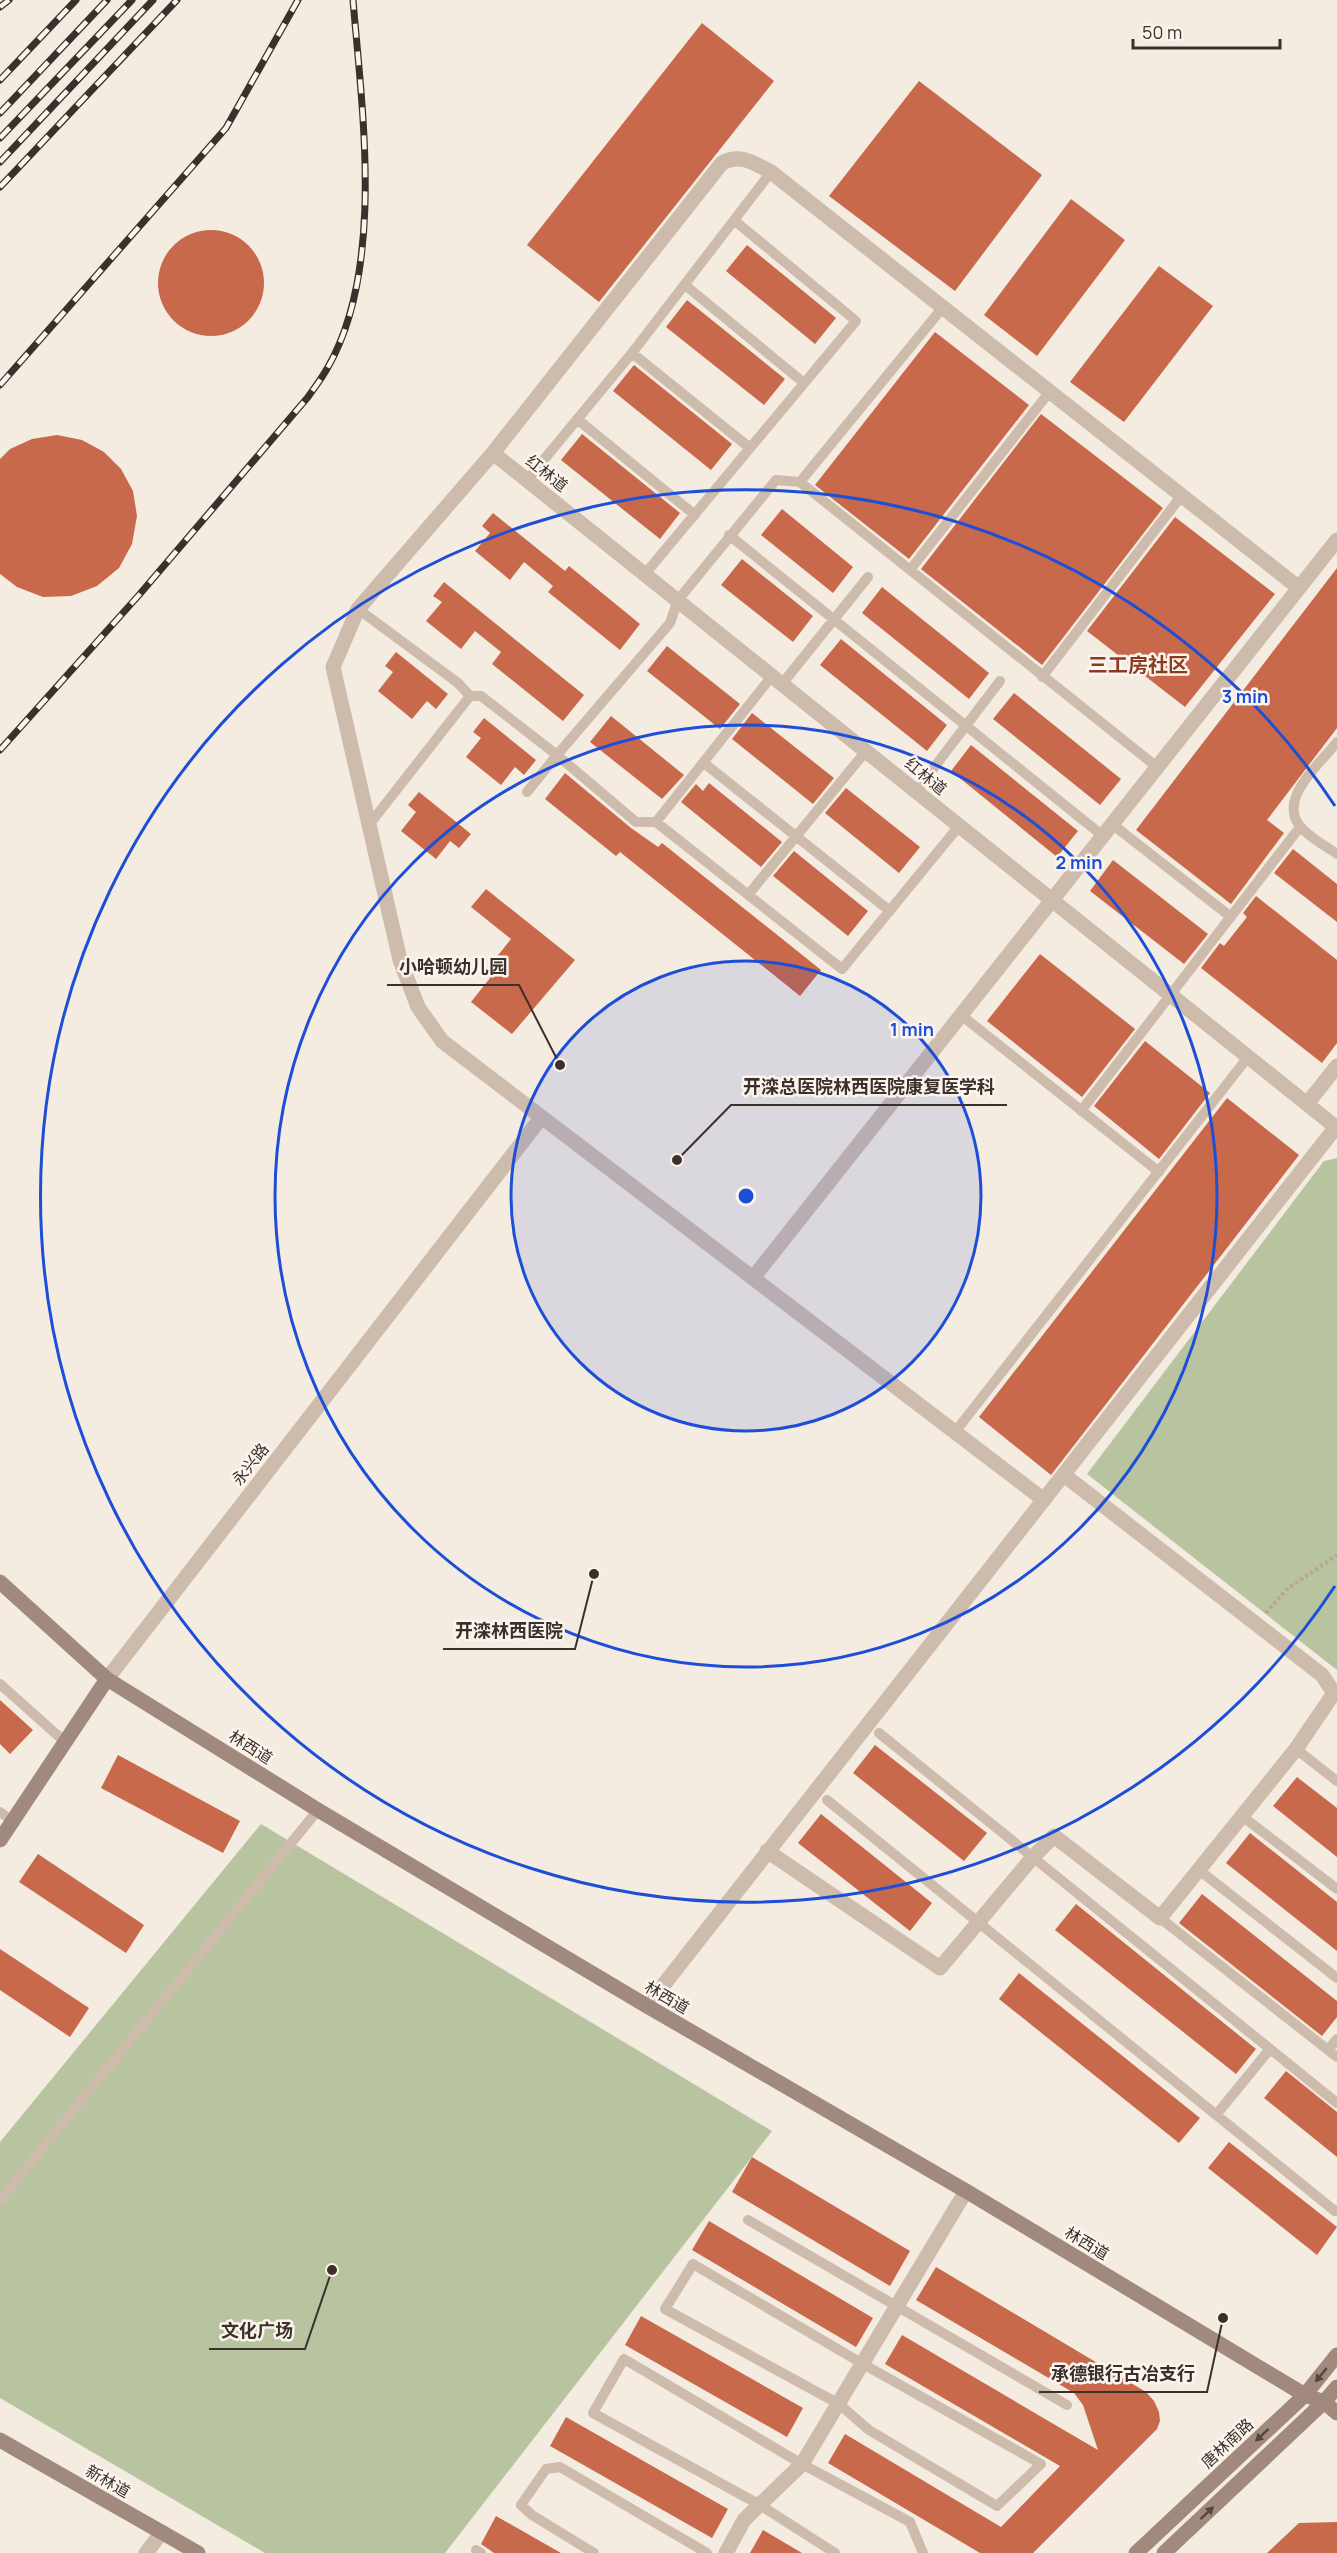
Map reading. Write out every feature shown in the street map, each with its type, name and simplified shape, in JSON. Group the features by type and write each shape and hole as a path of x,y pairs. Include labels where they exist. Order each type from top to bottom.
{"main road":[{"name":"林西道","path":"0,1582 107,1679 318,1810 647,2007 966,2191 1305,2395 1324,2402 1337,2413"},
{"name":"永兴路","path":"0,1840 6,1816 65,1742 107,1679"},
{"name":"唐林南路","path":"1136,2553 1305,2395 1337,2355"},
{"path":"1164,2553 1324,2402 1337,2387"},
{"name":"新林道","path":"0,2440 198,2553"}],"street":[{"path":"1044,1500 442,1041 418,1007 400,960 333,667 358,609 493,453 722,163 733,157 746,160 771,172 1051,390 1299,588"},
{"name":"红林道","path":"493,453 1336,1128"},
{"path":"753,1278 1337,540"},
{"path":"1307,1104 1337,1066"},
{"name":"永兴路","path":"107,1679 541,1118"},
{"path":"647,2007 1336,1128"},
{"path":"767,1851 940,1968 976,1922 1054,1836 1160,1918 1296,1749 1334,1693 1322,1675 1064,1475"},
{"path":"726,2553 744,2520 802,2464 966,2191"},
{"path":"146,2553 162,2532"}],"lane":[{"path":"527,480 632,353 771,172"},
{"path":"645,574 856,321 735,221"},
{"path":"685,285 804,383"},
{"path":"800,482 944,306"},
{"path":"632,353 750,448"},
{"path":"910,570 1051,390"},
{"path":"577,419 694,515"},
{"path":"527,792 670,623 678,600 776,480 800,482 1157,767"},
{"path":"1042,677 1182,495"},
{"path":"729,535 966,726 1231,916"},
{"path":"656,822 704,763 833,619 867,577"},
{"path":"358,609 458,683 470,696 481,696 557,755 636,822 656,822 842,969 959,826"},
{"path":"916,791 1000,681"},
{"path":"369,825 470,696"},
{"path":"1337,742 1295,796 1292,812 1300,827 1337,855"},
{"path":"748,895 866,751"},
{"path":"704,763 890,911"},
{"path":"1081,1111 1300,827"},
{"path":"961,1015 1159,1172"},
{"path":"955,1432 1248,1057"},
{"path":"0,1684 65,1742"},
{"path":"879,1733 1337,2103"},
{"path":"1296,1749 1337,1781"},
{"path":"827,1800 1335,2211"},
{"path":"0,2200 318,1810"},
{"path":"1242,1816 1337,1889"},
{"path":"1199,1870 1337,1978"},
{"path":"1160,1918 1332,2054 1337,2039"},
{"path":"1216,2115 1270,2049"},
{"path":"748,2220 1067,2405"},
{"path":"693,2264 863,2364 1041,2464 997,2506 869,2430 839,2404 665,2309 693,2264"},
{"path":"835,2553 760,2505 593,2413 624,2359 802,2464 910,2522 923,2553"},
{"path":"594,2553 532,2516 521,2505 546,2469 560,2467 707,2553"}],"path":[{"path":"1256,1625 1287,1589 1337,1555"}],"green space":[{"path":"1337,1158 1337,1670 1087,1474 1324,1161"},
{"path":"261,1824 772,2131 445,2553 265,2553 0,2398 0,2142"}],"building":[{"path":"702,23 774,81 599,302 527,245"},
{"path":"919,81 1042,175 955,291 829,196"},
{"path":"1071,199 1125,240 1037,356 984,315"},
{"path":"211,230 231,234 249,245 260,263 264,283 260,303 249,321 231,332 211,336 191,332 173,321 162,303 158,283 162,263 173,245 191,234"},
{"path":"747,245 836,318 815,344 726,271"},
{"path":"1159,266 1213,306 1124,422 1070,382"},
{"path":"687,300 785,379 764,405 666,327"},
{"path":"935,332 1029,405 909,559 815,485"},
{"path":"634,365 732,444 711,470 613,391"},
{"path":"1041,414 1163,508 1042,665 921,569"},
{"path":"582,434 680,513 660,539 561,460"},
{"path":"57,435 82,440 104,452 121,469 133,491 137,516 132,544 119,568 97,586 71,596 43,597 17,587 0,574 0,459 10,449 32,439"},
{"path":"782,509 853,567 833,593 761,535"},
{"path":"493,513 565,571 569,566 640,624 620,650 548,592 553,586 524,562 510,580 475,551 490,533 482,526"},
{"path":"1175,517 1275,594 1185,707 1087,631"},
{"path":"742,559 813,616 793,642 721,585"},
{"path":"1337,568 1337,728 1267,820 1284,833 1231,904 1136,830"},
{"path":"444,582 584,695 563,721 492,664 501,652 475,631 461,649 426,621 442,602 433,596"},
{"path":"882,587 989,673 969,699 862,613"},
{"path":"841,639 947,725 927,751 820,665"},
{"path":"667,646 740,704 720,729 647,671"},
{"path":"396,652 448,694 436,709 427,701 412,719 378,691 393,672 385,666"},
{"path":"1014,693 1121,779 1100,805 993,719"},
{"path":"752,713 834,778 813,804 732,739"},
{"path":"611,716 684,775 662,799 590,742"},
{"path":"484,718 536,760 524,775 515,767 501,785 466,757 481,738 473,732"},
{"path":"971,745 1078,831 1057,857 951,771"},
{"path":"565,773 631,828 658,847 662,843 821,970 800,996 620,852 616,856 545,799"},
{"path":"709,783 782,842 761,867 681,802 696,784 703,791"},
{"path":"846,788 920,847 899,873 825,813"},
{"path":"419,792 471,834 459,848 450,841 436,859 401,831 416,812 408,805"},
{"path":"1293,849 1337,884 1337,922 1274,873"},
{"path":"794,851 868,911 848,936 773,876"},
{"path":"1113,860 1208,934 1184,964 1090,891"},
{"path":"486,889 575,960 512,1034 471,1002 490,978 484,973 511,939 471,907"},
{"path":"1256,896 1337,960 1337,1043 1322,1063 1201,968 1220,943 1224,946 1247,917 1243,913"},
{"path":"1040,954 1135,1029 1082,1097 987,1021"},
{"path":"1145,1041 1210,1093 1159,1159 1094,1106"},
{"path":"1227,1098 1299,1155 1051,1475 979,1417"},
{"path":"0,1700 33,1730 10,1754 0,1744"},
{"path":"875,1745 987,1833 964,1861 853,1773"},
{"path":"118,1755 240,1821 223,1853 101,1788"},
{"path":"1297,1777 1337,1808 1337,1857 1273,1806"},
{"path":"821,1814 932,1903 910,1931 798,1843"},
{"path":"1250,1833 1337,1902 1337,1951 1226,1863"},
{"path":"38,1854 144,1925 126,1953 19,1882"},
{"path":"1202,1894 1337,2001 1337,2017 1322,2036 1179,1923"},
{"path":"1076,1904 1256,2049 1236,2074 1055,1930"},
{"path":"0,1949 89,2008 70,2037 0,1990"},
{"path":"1019,1973 1200,2118 1179,2143 999,1999"},
{"path":"1286,2071 1337,2112 1337,2157 1264,2098"},
{"path":"1229,2142 1337,2227 1317,2255 1208,2168"},
{"path":"752,2157 910,2251 890,2286 732,2192"},
{"path":"709,2221 873,2318 856,2347 692,2250"},
{"path":"936,2267 1146,2392 1154,2401 1159,2412 1160,2421 1157,2429 1033,2553 980,2553 828,2463 845,2434 1001,2527 1060,2466 885,2364 902,2335 1098,2450 1083,2405 1074,2393 916,2300"},
{"path":"641,2316 803,2408 787,2437 625,2345"},
{"path":"566,2417 728,2509 712,2538 550,2446"},
{"path":"496,2516 561,2553 494,2553 481,2544"},
{"path":"1337,2522 1337,2553 1267,2553 1299,2523"},
{"path":"763,2530 802,2553 750,2553"}],"railway":[{"path":"0,7 9,0"},
{"path":"0,80 76,0"},
{"path":"0,113 107,0"},
{"path":"0,138 132,0"},
{"path":"0,162 153,0"},
{"path":"0,187 177,0"},
{"path":"0,385 226,128 298,0"},
{"path":"0,750 139,595 308,397 328,367 346,327 357,283 363,236 364,138 353,0"}],"place":[{"name":"小哈顿幼儿园","path":"560,1065"},
{"name":"开滦总医院林西医院康复医学科","path":"677,1160"},
{"name":"开滦林西医院","path":"594,1574"},
{"name":"文化广场","path":"332,2270"},
{"name":"承德银行古冶支行","path":"1223,2318"}],"district":[{"name":"三工房社区","path":"1138,665"}]}
